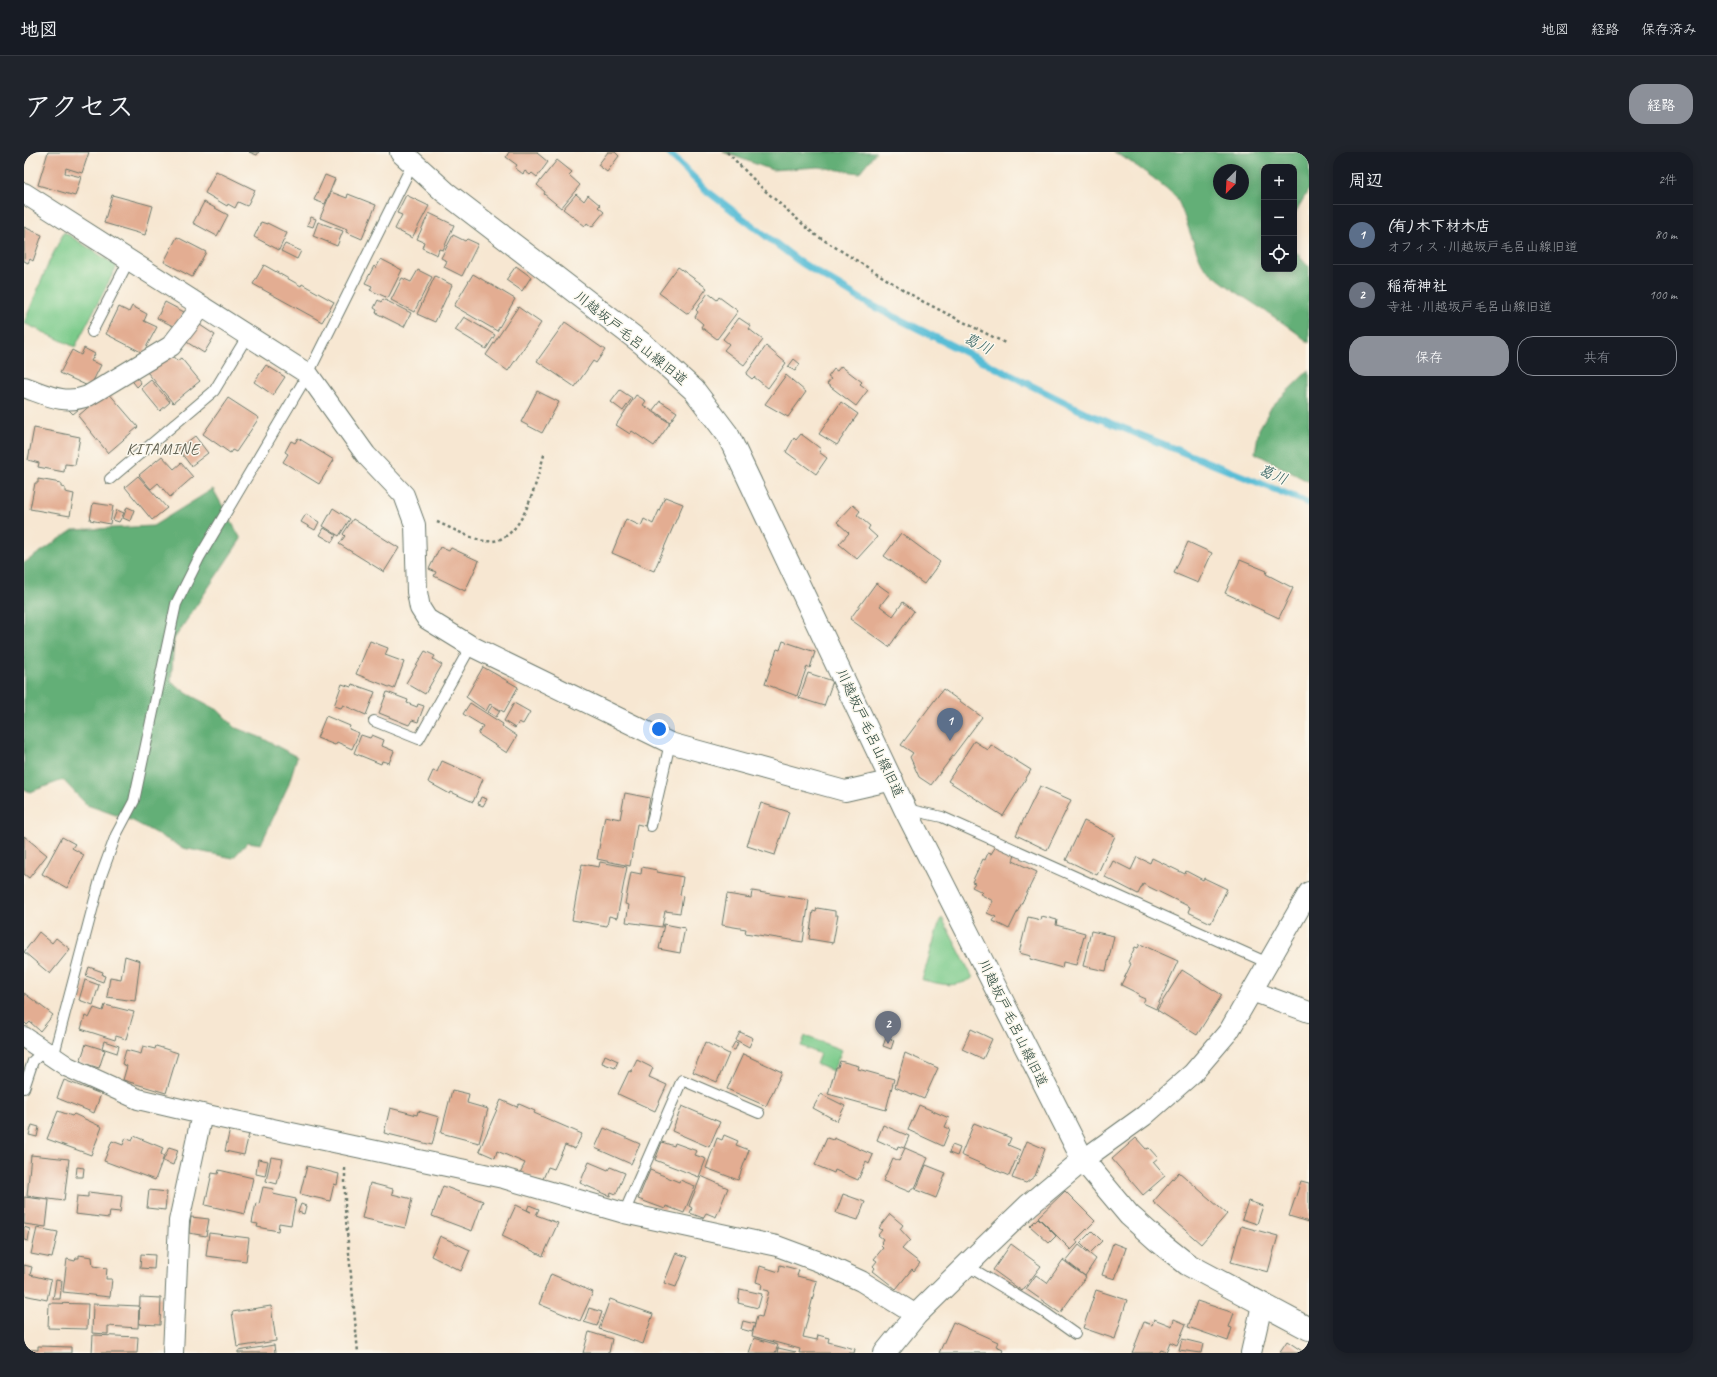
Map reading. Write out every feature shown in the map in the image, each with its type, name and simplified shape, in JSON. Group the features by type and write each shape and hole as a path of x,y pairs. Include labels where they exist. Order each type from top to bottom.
{"street":[{"name":"川越坂戸毛呂山線旧道","path":"407,157 445,192 643,344 694,390 728,435 893,780 905,809 1083,1160 1129,1215 1187,1264 1309,1329"},
{"path":"24,193 308,374 366,455 404,495 412,512 415,525 417,592 420,608 427,620 471,646 670,743 845,791 893,780"},
{"path":"24,387 57,399 75,401 88,396 171,346 202,306"},
{"path":"885,1353 916,1315 1029,1205 1083,1160 1144,1116 1193,1073 1229,1031 1309,892"},
{"path":"1252,991 1309,1012"},
{"path":"24,1037 48,1055 68,1067 138,1098 202,1114 503,1178 624,1213 777,1246 820,1262 861,1281 916,1315"},
{"path":"173,1353 179,1221 202,1114"},
{"path":"1250,1353 1262,1305"}],"lane":[{"path":"24,1088 34,1061 48,1055 101,876 116,835 134,801 176,604 199,558 308,374 407,157"},
{"path":"92,332 129,260"},
{"path":"110,480 214,391 248,335"},
{"path":"374,721 419,739 471,646"},
{"path":"651,826 670,743"},
{"path":"905,809 942,817 1268,963"},
{"path":"624,1213 682,1080 759,1112"},
{"path":"966,1265 1044,1312 1075,1334"}],"path":[{"path":"727,152 761,187 814,234 920,300 1005,343"},
{"path":"412,512 481,541 494,541 506,536 516,528 525,512 545,452"},
{"path":"347,1144 344,1178 345,1209 358,1353"}],"green space":[{"path":"723,152 876,152 859,173 819,167 772,170"},
{"path":"1114,152 1309,152 1309,189 1297,210 1297,164 1261,164 1261,272 1297,272 1297,253 1309,266 1309,343 1206,269 1202,264 1177,199 1158,181"},
{"path":"64,232 117,266 75,347 24,323 49,262"},
{"path":"1309,370 1309,482 1255,453 1259,429 1272,406"},
{"path":"213,489 241,539 174,639 171,682 188,694 218,710 236,728 262,738 297,757 288,786 261,844 248,842 233,858 183,848 133,821 87,805 63,780 30,792 24,789 24,563 73,530 153,526"},
{"path":"942,918 973,978 960,984 948,985 922,980 940,920"},
{"path":"805,1036 842,1050 833,1071 816,1064 820,1054 801,1046"}],"building":[{"path":"48,152 89,152 82,173 66,168 65,173 81,177 75,196 38,185"},
{"path":"249,152 259,152 257,155"},
{"path":"509,152 538,152 537,153 548,162 537,177 532,173 530,175 525,171 523,174 515,168 517,165 506,157"},
{"path":"608,152 615,152 619,156 607,172 598,165"},
{"path":"557,160 572,172 569,175 580,185 561,208 544,194 545,192 537,185"},
{"path":"216,171 255,190 247,206 238,202 235,208 228,204 227,206 205,193"},
{"path":"325,175 335,179 325,204 314,200"},
{"path":"331,192 347,198 348,194 376,205 362,239 346,232 347,229 320,218"},
{"path":"576,194 584,201 588,195 600,205 598,207 604,212 592,227 587,223 585,226 563,209"},
{"path":"112,195 153,206 145,235 104,223"},
{"path":"406,195 429,206 412,238 395,229 402,215 397,213"},
{"path":"204,202 228,215 217,236 193,223"},
{"path":"429,213 454,225 443,250 439,249 437,255 422,248 424,242 417,239"},
{"path":"311,217 316,219 313,227 307,225"},
{"path":"261,222 267,223 287,233 279,250 254,237"},
{"path":"318,222 343,231 337,246 313,236"},
{"path":"24,227 42,235 33,261 30,259 28,263 24,261"},
{"path":"453,235 465,241 467,239 478,244 462,276 444,267 447,261 441,258"},
{"path":"177,237 206,252 192,277 164,262"},
{"path":"285,244 301,251 297,259 281,251"},
{"path":"381,259 402,270 388,298 370,290 372,286 365,283 374,266 376,268"},
{"path":"264,265 301,286 302,284 334,302 322,322 253,284"},
{"path":"516,266 531,277 522,291 506,280"},
{"path":"678,267 707,288 688,314 659,293"},
{"path":"418,270 432,277 414,312 391,300 402,278 411,282"},
{"path":"473,274 515,299 497,331 454,306"},
{"path":"435,276 452,285 435,322 417,314"},
{"path":"708,293 717,300 719,297 738,311 717,339 701,327 703,324 695,317 698,312 696,310"},
{"path":"383,299 411,313 404,327 376,313 377,310 374,308 378,300 381,302"},
{"path":"165,302 184,312 175,327 157,318"},
{"path":"132,306 147,314 144,321 157,327 143,353 106,334 119,307 129,312"},
{"path":"518,307 541,323 508,371 486,355"},
{"path":"464,317 495,335 486,349 455,330"},
{"path":"739,318 751,326 749,329 763,340 744,365 724,350 729,344 723,339"},
{"path":"565,322 605,350 596,363 593,361 575,387 537,361"},
{"path":"197,323 215,335 204,353 185,341"},
{"path":"766,346 786,363 768,388 754,377 752,379 746,374"},
{"path":"84,348 95,354 91,361 101,365 90,387 60,373 72,350 81,355"},
{"path":"170,353 177,361 181,358 200,381 173,403 147,372"},
{"path":"794,359 800,364 795,371 788,367"},
{"path":"266,365 285,377 273,395 254,382"},
{"path":"841,366 862,382 860,384 868,390 856,406 827,384 831,379 828,377 834,369 837,371"},
{"path":"134,374 141,383 137,387 130,378"},
{"path":"786,375 806,392 788,417 765,404"},
{"path":"151,380 170,402 160,411 141,388"},
{"path":"620,390 632,398 623,411 611,402"},
{"path":"107,391 138,427 108,453 78,416"},
{"path":"537,391 559,402 542,433 521,422"},
{"path":"636,395 646,401 643,405 670,423 654,446 632,431 630,434 616,425"},
{"path":"228,398 259,418 236,452 232,450 230,453 203,434"},
{"path":"660,401 677,412 670,422 653,410"},
{"path":"841,402 858,414 837,445 819,434"},
{"path":"75,405 79,409 73,414 69,410"},
{"path":"34,428 80,437 75,465 65,464 64,472 38,467 39,463 28,460"},
{"path":"801,434 821,449 819,452 827,458 816,474 786,452 794,438 796,440"},
{"path":"195,436 208,453 191,466 178,449"},
{"path":"298,438 334,460 319,484 283,462 288,454 285,452 291,441 295,443"},
{"path":"162,456 174,469 181,463 193,477 170,497 158,483 151,489 139,475"},
{"path":"138,476 167,508 152,520 125,487"},
{"path":"38,479 61,483 61,487 65,488 65,492 74,494 70,516 30,509 35,483 38,483"},
{"path":"665,497 683,504 654,571 612,553 626,519 641,526 644,519 653,524"},
{"path":"93,503 113,506 110,524 90,520"},
{"path":"853,505 860,511 857,515 870,526 868,529 877,537 857,559 839,544 849,533 837,522"},
{"path":"127,507 134,510 130,521 123,518"},
{"path":"333,508 350,519 339,536 323,526"},
{"path":"117,510 124,513 119,522 113,520"},
{"path":"306,514 319,522 315,530 301,522"},
{"path":"353,519 399,548 384,572 339,544 345,536 343,534"},
{"path":"324,528 336,535 332,542 320,535"},
{"path":"901,533 940,562 924,584 884,556"},
{"path":"1188,542 1212,553 1198,583 1174,573"},
{"path":"440,547 449,551 451,548 479,561 465,591 434,576 436,572 429,569"},
{"path":"1240,560 1267,571 1266,574 1293,588 1279,618 1225,593"},
{"path":"876,583 890,593 880,606 893,616 903,602 914,611 889,647 850,619"},
{"path":"370,641 388,648 385,655 404,662 394,689 356,674"},
{"path":"783,641 815,652 810,668 807,666 797,696 765,684 777,649 780,650"},
{"path":"425,651 435,656 433,659 442,665 425,694 406,683"},
{"path":"483,667 518,687 504,712 490,704 486,711 466,697"},
{"path":"808,673 833,681 824,706 799,698"},
{"path":"342,684 351,687 352,684 375,692 366,715 343,705 341,708 334,706"},
{"path":"943,689 982,717 931,785 919,777 910,757 913,753 901,745"},
{"path":"387,692 408,700 407,703 417,707 418,704 424,706 418,722 412,720 409,725 379,713"},
{"path":"470,703 503,724 502,726 517,736 507,753 478,734 483,726 463,714"},
{"path":"514,703 530,712 523,724 519,722 515,728 504,721"},
{"path":"492,706 500,711 496,717 488,712"},
{"path":"326,716 350,726 349,729 359,733 352,749 337,742 335,745 317,738"},
{"path":"361,735 370,738 372,735 384,740 382,746 394,751 389,763 382,761 381,764 354,753"},
{"path":"974,741 988,750 991,745 1031,770 1003,816 948,781"},
{"path":"442,761 483,779 473,802 451,792 450,794 428,782 433,771 437,772"},
{"path":"1040,786 1071,800 1047,850 1016,835"},
{"path":"625,793 650,798 645,826 637,824 630,866 597,859 605,816 620,819"},
{"path":"481,797 487,799 483,806 478,804"},
{"path":"761,803 789,812 775,855 747,846"},
{"path":"1084,821 1115,836 1097,875 1066,860"},
{"path":"24,836 47,855 29,878 24,874"},
{"path":"62,837 75,844 72,848 84,855 67,888 42,874"},
{"path":"996,846 1015,855 1013,861 1037,872 1009,929 993,921 996,917 987,913 993,901 980,894 982,892 972,887 975,883 972,882 983,859 985,860 988,853 991,854"},
{"path":"1137,857 1150,863 1152,858 1185,874 1186,871 1203,880 1204,878 1227,889 1211,923 1188,912 1190,907 1143,884 1138,894 1105,877 1113,861 1131,870"},
{"path":"600,862 627,867 617,918 609,916 607,926 572,920 582,864 599,867"},
{"path":"642,867 657,870 657,872 683,877 680,895 683,896 680,913 665,911 662,927 626,922 629,905 625,904 631,872 641,874"},
{"path":"752,891 809,900 803,942 745,933 746,929 722,925 727,894 751,898"},
{"path":"817,908 835,911 835,915 838,915 833,943 809,939 813,911 816,912"},
{"path":"1042,916 1057,920 1056,925 1085,933 1076,965 1063,962 1062,968 1030,959 1031,956 1019,953 1028,917 1041,920"},
{"path":"664,924 685,928 680,953 659,949"},
{"path":"1091,931 1114,936 1106,971 1083,966"},
{"path":"39,932 52,943 56,938 70,949 50,974 24,952"},
{"path":"1140,944 1178,961 1156,1009 1143,1003 1145,999 1138,996 1139,994 1121,985 1131,964 1128,962 1135,947 1138,948"},
{"path":"125,956 140,961 135,1001 107,997 110,977 121,979"},
{"path":"89,967 103,972 102,975 105,976 103,982 86,976"},
{"path":"1182,970 1222,995 1197,1035 1157,1010"},
{"path":"85,980 99,985 93,1005 79,1000"},
{"path":"24,993 53,1015 40,1031 30,1022 27,1025 24,1022"},
{"path":"105,1005 134,1012 126,1039 116,1036 115,1040 81,1029 85,1016 89,1018 94,1008 103,1011"},
{"path":"971,1029 992,1039 983,1059 962,1049"},
{"path":"740,1032 753,1038 749,1047 736,1040"},
{"path":"886,1038 894,1040 891,1049 883,1046"},
{"path":"104,1041 119,1046 117,1053 102,1048"},
{"path":"705,1042 729,1054 717,1082 693,1072"},
{"path":"735,1042 738,1043 735,1050 731,1049"},
{"path":"86,1044 105,1050 99,1068 80,1062"},
{"path":"143,1046 155,1049 156,1046 178,1053 166,1093 123,1080 127,1066 122,1064 126,1050 141,1054"},
{"path":"905,1053 938,1068 924,1099 895,1087"},
{"path":"743,1054 782,1072 766,1106 727,1089"},
{"path":"605,1055 618,1061 615,1068 602,1063"},
{"path":"637,1060 653,1068 649,1077 667,1085 655,1111 618,1094 629,1071 631,1072"},
{"path":"840,1061 859,1066 858,1069 894,1079 886,1110 828,1094 836,1067 838,1067"},
{"path":"64,1080 101,1094 94,1113 57,1098"},
{"path":"452,1090 469,1094 467,1103 488,1109 479,1143 441,1133"},
{"path":"821,1094 845,1106 837,1121 813,1108"},
{"path":"501,1100 517,1107 519,1104 535,1111 534,1113 582,1134 575,1149 565,1145 554,1169 548,1167 543,1179 520,1173 525,1163 497,1151 495,1158 479,1151"},
{"path":"919,1105 949,1118 945,1127 950,1129 943,1146 908,1130"},
{"path":"682,1106 720,1122 709,1147 672,1131"},
{"path":"390,1108 417,1115 418,1111 439,1117 432,1145 384,1133"},
{"path":"58,1111 72,1116 74,1114 102,1127 91,1155 47,1139"},
{"path":"974,1123 1011,1138 1008,1145 1020,1150 1009,1176 961,1155"},
{"path":"32,1125 39,1127 37,1137 29,1135"},
{"path":"883,1125 909,1136 904,1148 898,1146 897,1149 877,1140"},
{"path":"604,1128 640,1144 631,1164 595,1148"},
{"path":"230,1129 249,1134 244,1155 225,1151"},
{"path":"724,1135 738,1141 736,1145 749,1150 738,1180 706,1168 717,1138 722,1140"},
{"path":"134,1136 163,1148 161,1154 164,1156 155,1180 104,1161 112,1141 123,1145 126,1138 132,1141"},
{"path":"827,1138 833,1140 834,1138 873,1155 869,1164 866,1162 858,1180 835,1170 834,1173 815,1165"},
{"path":"1136,1138 1146,1149 1149,1148 1158,1158 1153,1162 1165,1176 1143,1195 1112,1159"},
{"path":"1027,1141 1045,1149 1035,1176 1026,1183 1012,1178"},
{"path":"662,1142 674,1146 675,1143 697,1151 695,1155 706,1159 699,1177 655,1160"},
{"path":"952,1145 960,1148 957,1156 949,1153"},
{"path":"169,1147 178,1150 173,1165 163,1161"},
{"path":"905,1148 928,1158 915,1188 912,1188 910,1192 883,1181 893,1158 899,1161"},
{"path":"31,1155 69,1159 64,1201 27,1196"},
{"path":"271,1157 283,1159 277,1184 266,1181"},
{"path":"258,1159 268,1161 265,1176 256,1174"},
{"path":"589,1162 608,1170 610,1167 625,1173 616,1194 611,1192 610,1196 580,1183"},
{"path":"926,1165 946,1173 936,1198 916,1190"},
{"path":"307,1166 339,1174 337,1185 334,1184 330,1201 300,1194"},
{"path":"77,1167 84,1168 83,1177 76,1177"},
{"path":"219,1170 253,1178 245,1214 205,1205 212,1173 218,1174"},
{"path":"650,1170 679,1182 680,1180 695,1186 684,1213 666,1206 665,1209 638,1199"},
{"path":"1179,1172 1227,1214 1201,1244 1153,1202"},
{"path":"701,1176 728,1188 716,1217 706,1213 703,1218 690,1213 692,1208 689,1206"},
{"path":"1301,1181 1309,1183 1309,1222 1289,1216"},
{"path":"370,1183 393,1189 392,1194 412,1199 405,1228 362,1218"},
{"path":"443,1186 483,1201 472,1231 432,1216"},
{"path":"263,1187 274,1189 273,1194 296,1199 291,1225 279,1223 278,1231 257,1227 258,1224 252,1223 256,1203 259,1204"},
{"path":"149,1190 167,1192 165,1210 147,1208"},
{"path":"1065,1191 1095,1221 1076,1240 1078,1243 1071,1250 1038,1217"},
{"path":"88,1192 122,1196 120,1212 110,1211 109,1218 75,1214 77,1196 88,1197"},
{"path":"843,1194 865,1202 858,1220 836,1213"},
{"path":"24,1197 49,1200 46,1227 24,1224"},
{"path":"1248,1201 1263,1206 1257,1224 1242,1219"},
{"path":"301,1204 306,1206 304,1214 298,1212"},
{"path":"516,1205 531,1212 527,1210 529,1205 539,1209 536,1215 558,1223 543,1256 502,1236"},
{"path":"890,1214 903,1225 900,1229 910,1240 902,1249 920,1263 914,1271 912,1269 896,1289 873,1271 875,1268 873,1266 877,1261 874,1259 883,1248 881,1246 883,1244 881,1242 883,1239 878,1235 882,1230 879,1228"},
{"path":"191,1217 209,1219 206,1236 189,1233"},
{"path":"1038,1218 1056,1236 1049,1243 1030,1226"},
{"path":"1241,1226 1278,1236 1268,1272 1231,1262"},
{"path":"24,1227 30,1229 28,1241 24,1240"},
{"path":"37,1228 58,1232 52,1258 31,1254"},
{"path":"1092,1231 1102,1241 1090,1253 1080,1243"},
{"path":"209,1233 249,1238 246,1261 206,1256"},
{"path":"440,1236 470,1250 461,1271 431,1256"},
{"path":"1113,1243 1126,1248 1115,1279 1102,1275"},
{"path":"1011,1244 1041,1266 1022,1291 993,1270"},
{"path":"1079,1245 1096,1259 1085,1276 1066,1261"},
{"path":"676,1253 688,1257 676,1287 664,1283"},
{"path":"141,1254 155,1255 154,1269 140,1268"},
{"path":"79,1255 92,1257 93,1266 107,1268 106,1279 112,1279 110,1297 63,1292 67,1259 75,1261 76,1258 79,1258"},
{"path":"1063,1260 1086,1277 1060,1313 1026,1289 1036,1275 1047,1283"},
{"path":"24,1265 32,1267 30,1275 51,1280 47,1300 24,1295"},
{"path":"780,1265 799,1270 797,1276 817,1281 803,1337 817,1340 818,1335 829,1338 828,1342 855,1349 854,1353 799,1353 800,1349 752,1336 757,1316 762,1317 769,1291 761,1289 762,1284 756,1282 760,1266 779,1272"},
{"path":"551,1274 593,1292 580,1321 539,1304"},
{"path":"56,1280 62,1281 60,1299 53,1299"},
{"path":"740,1289 762,1294 758,1308 738,1303"},
{"path":"1096,1290 1127,1300 1115,1339 1083,1328"},
{"path":"140,1297 161,1298 160,1325 139,1324"},
{"path":"610,1299 653,1314 643,1344 599,1329"},
{"path":"1197,1301 1234,1313 1229,1327 1232,1328 1228,1341 1188,1327"},
{"path":"49,1303 88,1304 87,1329 48,1328"},
{"path":"93,1304 139,1306 138,1328 108,1326 108,1334 92,1333"},
{"path":"271,1306 276,1341 237,1347 232,1312"},
{"path":"589,1308 602,1312 597,1326 584,1322"},
{"path":"1154,1319 1172,1326 1174,1319 1186,1324 1177,1345 1170,1342 1166,1352 1161,1350 1159,1353 1132,1353 1144,1322 1152,1325"},
{"path":"743,1321 755,1324 752,1332 741,1329"},
{"path":"953,1322 998,1342 996,1346 1003,1349 1002,1353 939,1353"},
{"path":"589,1332 612,1339 609,1353 583,1353"},
{"path":"93,1335 138,1337 137,1353 92,1353"},
{"path":"754,1338 778,1345 775,1353 749,1353"},
{"path":"1182,1339 1203,1344 1201,1353 1179,1350"},
{"path":"1287,1341 1305,1353 1279,1353"},
{"path":"274,1345 275,1353 238,1353 238,1351"},
{"path":"38,1346 71,1347 71,1353 24,1353 24,1349 38,1350"},
{"path":"778,1348 796,1352 777,1353"}],"waterway":[{"name":"葛川","path":"668,152 707,191 800,262 869,304 1088,414 1309,503"}],"place":[{"name":"(有) 木下材木店","path":"950,741"},
{"name":"稲荷神社","path":"888,1044"}],"district":[{"name":"KITAMINE","path":"163,449"}]}
